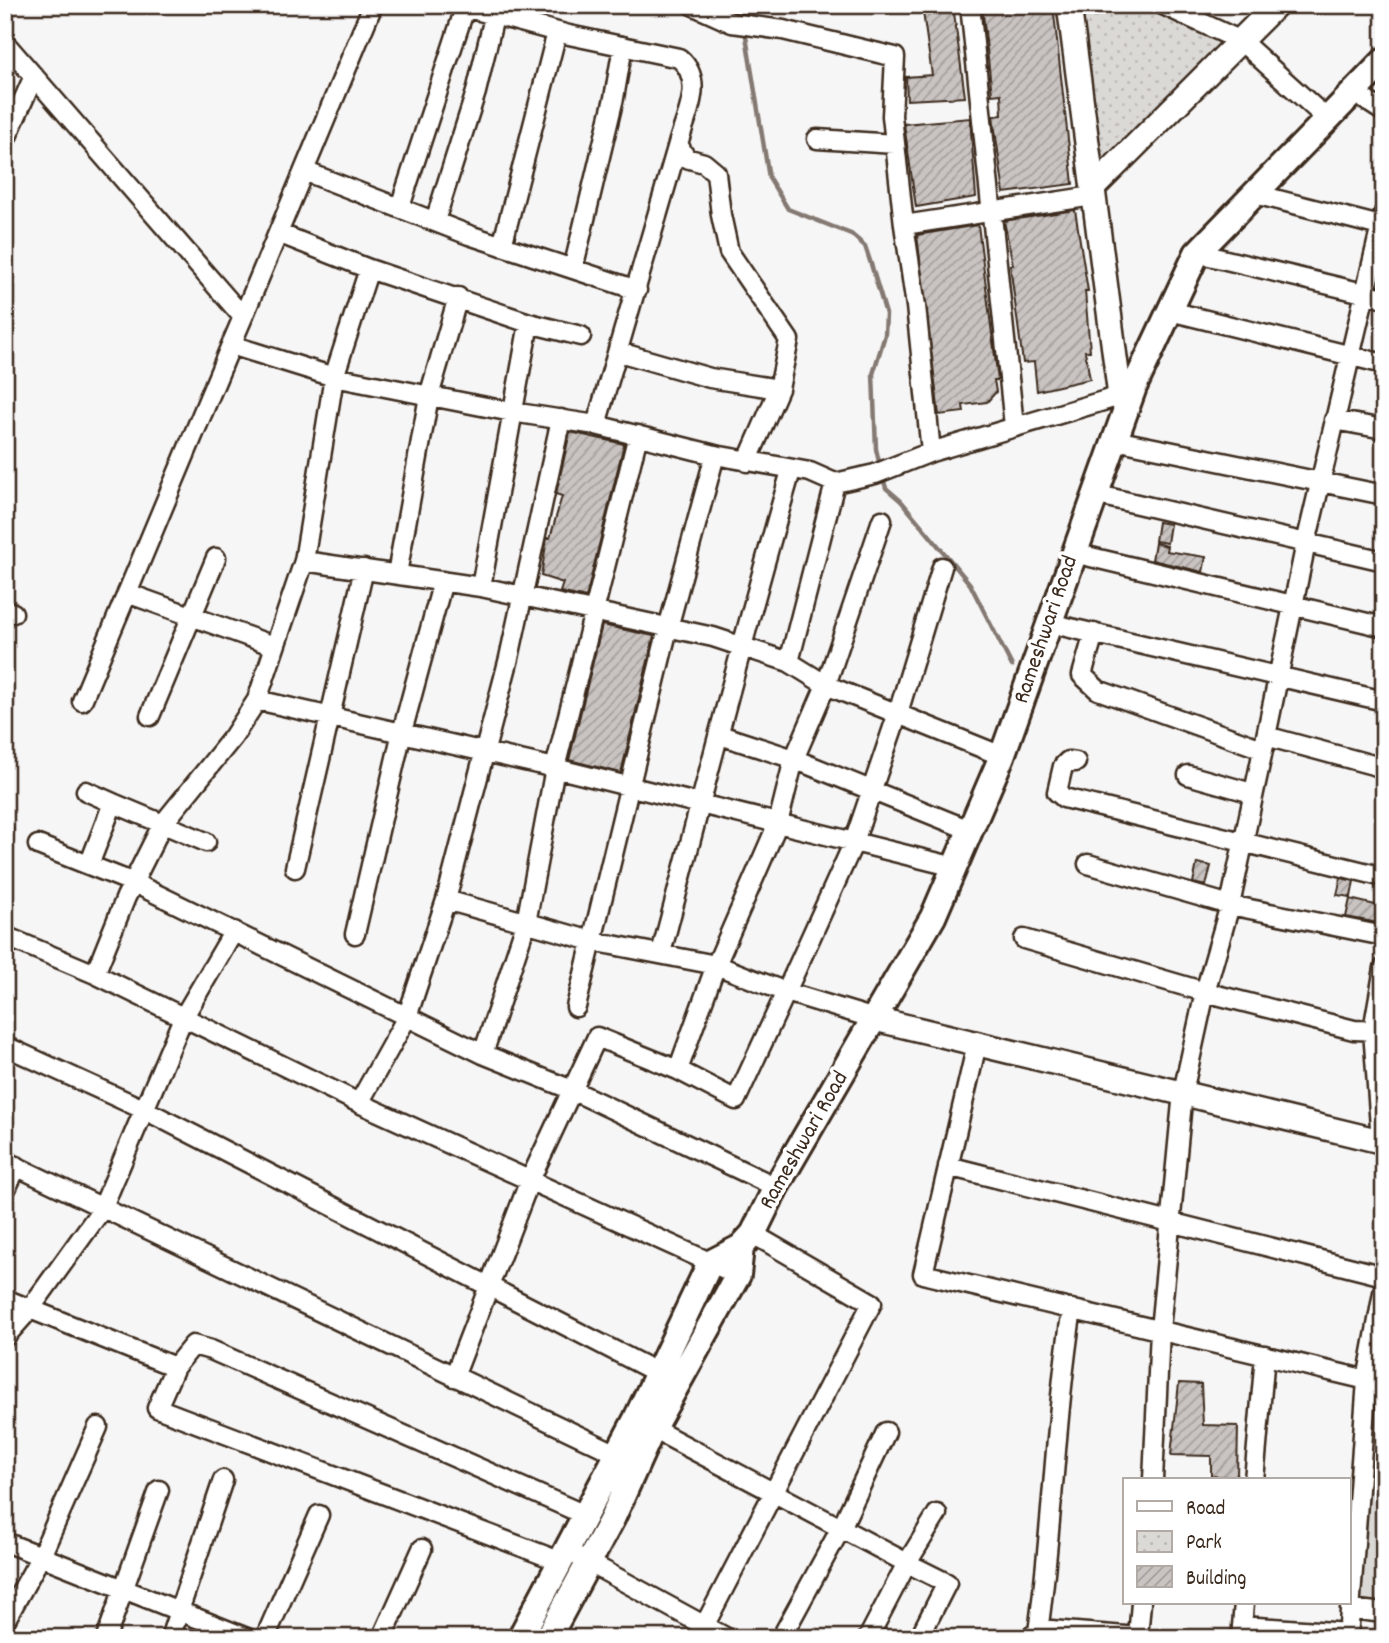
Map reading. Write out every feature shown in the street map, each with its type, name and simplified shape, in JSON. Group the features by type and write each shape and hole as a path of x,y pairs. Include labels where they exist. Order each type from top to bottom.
{"main road":[{"name":"Rameshwari Road","path":"738,1275 747,1240 933,917 972,831 1002,756 1115,440 1123,402 1197,253 1384,61"},
{"path":"548,1638 589,1563 644,1424 658,1373 710,1264 747,1240"},
{"path":"520,1638 617,1454 644,1424 738,1275"}],"street":[{"path":"82,701 373,5"},
{"path":"692,5 745,26 783,30 895,57 895,144 931,452"},
{"path":"970,5 1014,426"},
{"path":"231,345 334,377 512,412 596,425 715,455 791,471 810,472 835,482 881,471 1014,426 1123,402 1069,5"},
{"path":"1163,5 1241,41 1327,119"},
{"path":"904,225 1093,192 1276,5"},
{"path":"401,207 461,6 494,17 679,58 690,67 695,83 620,352 596,425"},
{"path":"435,221 475,92 494,17"},
{"path":"502,246 557,32"},
{"path":"5,43 243,317"},
{"path":"573,269 623,46"},
{"path":"5,141 34,76"},
{"path":"1353,92 1384,112"},
{"path":"817,139 895,144"},
{"path":"678,144 686,158 704,163 716,173 729,252 789,340 779,389 747,462"},
{"path":"304,171 502,246 637,290"},
{"path":"1153,1478 1160,1330 1183,1092 1205,992 1230,905 1306,543 1383,222 1255,194"},
{"path":"278,233 369,269 529,323 581,335"},
{"path":"1197,253 1384,298"},
{"path":"95,974 162,824 233,737 257,700 304,561 334,377 369,269"},
{"path":"397,574 429,396 458,297"},
{"path":"1170,311 1349,358 1384,364"},
{"path":"481,587 529,323"},
{"path":"620,352 710,378 779,389"},
{"path":"359,1103 407,1017 446,900 509,658 561,419"},
{"path":"1334,420 1384,429"},
{"path":"483,1054 526,923 555,768 638,435"},
{"path":"1115,440 1384,495"},
{"path":"576,1007 668,628 715,455"},
{"path":"661,953 720,735 740,646 791,471"},
{"path":"789,662 835,482"},
{"path":"1094,494 1384,561"},
{"path":"678,1070 716,965 778,823 794,759 826,685 882,520"},
{"path":"1074,553 1384,627"},
{"path":"150,716 216,558"},
{"path":"304,561 481,587 740,646 789,662 826,685 1002,756"},
{"path":"454,1377 530,1180 597,1037 678,1070 736,1100 854,842 898,713 942,567"},
{"path":"295,868 364,569"},
{"path":"355,934 402,732 443,580"},
{"path":"127,593 274,646"},
{"path":"1049,623 1384,701"},
{"path":"1094,633 1082,676 1098,690 1264,742 1384,768"},
{"path":"257,700 555,768 955,867"},
{"path":"720,735 794,759 972,831"},
{"path":"1076,762 1069,761 1059,778 1057,792 1064,798 1384,877"},
{"path":"1188,775 1252,793"},
{"path":"86,791 206,842"},
{"path":"89,865 113,803"},
{"path":"38,845 134,883 483,1054 572,1090 776,1187"},
{"path":"1088,864 1230,905 1384,936"},
{"path":"446,900 592,941 716,965 786,992 875,1019 1382,1142 1378,1031 1384,968"},
{"path":"5,1337 30,1309 102,1209 183,1018 234,931"},
{"path":"5,936 95,974 359,1103 738,1275"},
{"path":"1024,939 1205,992 1354,1030 1378,1031"},
{"path":"976,1044 923,1274 1375,1382"},
{"path":"5,1046 145,1110 658,1373"},
{"path":"5,1191 11,1164 617,1454"},
{"path":"948,1166 1384,1276"},
{"path":"701,1631 872,1303 747,1240"},
{"path":"1244,1604 1241,1632 1349,1635 1384,1287"},
{"path":"5,1299 175,1367"},
{"path":"1072,1309 1060,1387 1047,1564 1033,1635 1051,1630 1148,1638"},
{"path":"585,1515 211,1350 193,1345 175,1367 158,1408 563,1556 589,1563 701,1631 727,1638"},
{"path":"1254,1478 1265,1355"},
{"path":"644,1424 947,1583 919,1638"},
{"path":"5,1621 41,1556 98,1427"},
{"path":"781,1638 841,1528 887,1432"},
{"path":"170,1638 177,1610 223,1479"},
{"path":"106,1638 159,1490"},
{"path":"868,1638 907,1563 937,1514"},
{"path":"265,1638 318,1515"},
{"path":"5,1542 247,1638"},
{"path":"382,1638 422,1549"},
{"path":"1138,1637 1141,1604"},
{"path":"1350,1609 1384,1613"}],"green space":[{"path":"1079,5 1139,5 1227,45 1098,178"},
{"path":"1374,1401 1384,1403 1384,1617 1358,1616"}],"building":[{"path":"922,5 953,5 965,97 907,100 906,77 932,75"},
{"path":"982,5 1010,5 1011,8 1053,5 1073,184 1004,193 993,116 1002,115 1001,94 992,95"},
{"path":"970,118 976,197 916,207 904,124"},
{"path":"1075,210 1088,291 1085,291 1090,351 1085,351 1090,379 1037,391 1034,362 1023,363 1010,265 1013,265 1004,221"},
{"path":"978,225 998,380 994,380 996,392 987,402 963,405 964,412 939,415 917,235"},
{"path":"570,432 624,444 586,598 560,592 563,583 541,576 547,538 550,538 562,496 556,494"},
{"path":"1158,522 1170,524 1167,543 1155,541"},
{"path":"1155,543 1167,546 1166,551 1206,557 1203,572 1152,560"},
{"path":"602,625 654,636 621,773 569,760"},
{"path":"1197,863 1211,866 1206,886 1193,883"},
{"path":"1341,878 1354,881 1351,897 1337,895"},
{"path":"1350,899 1384,907 1384,924 1346,917"},
{"path":"1179,1383 1201,1384 1203,1425 1238,1426 1237,1477 1211,1476 1211,1456 1171,1455"}],"waterway":[{"path":"742,5 744,21"},
{"path":"745,30 769,178 788,209 851,234 865,246 871,264 886,314 885,335 873,374 876,449 880,466"},
{"path":"882,475 886,488 901,501 970,584 1012,666"}]}
